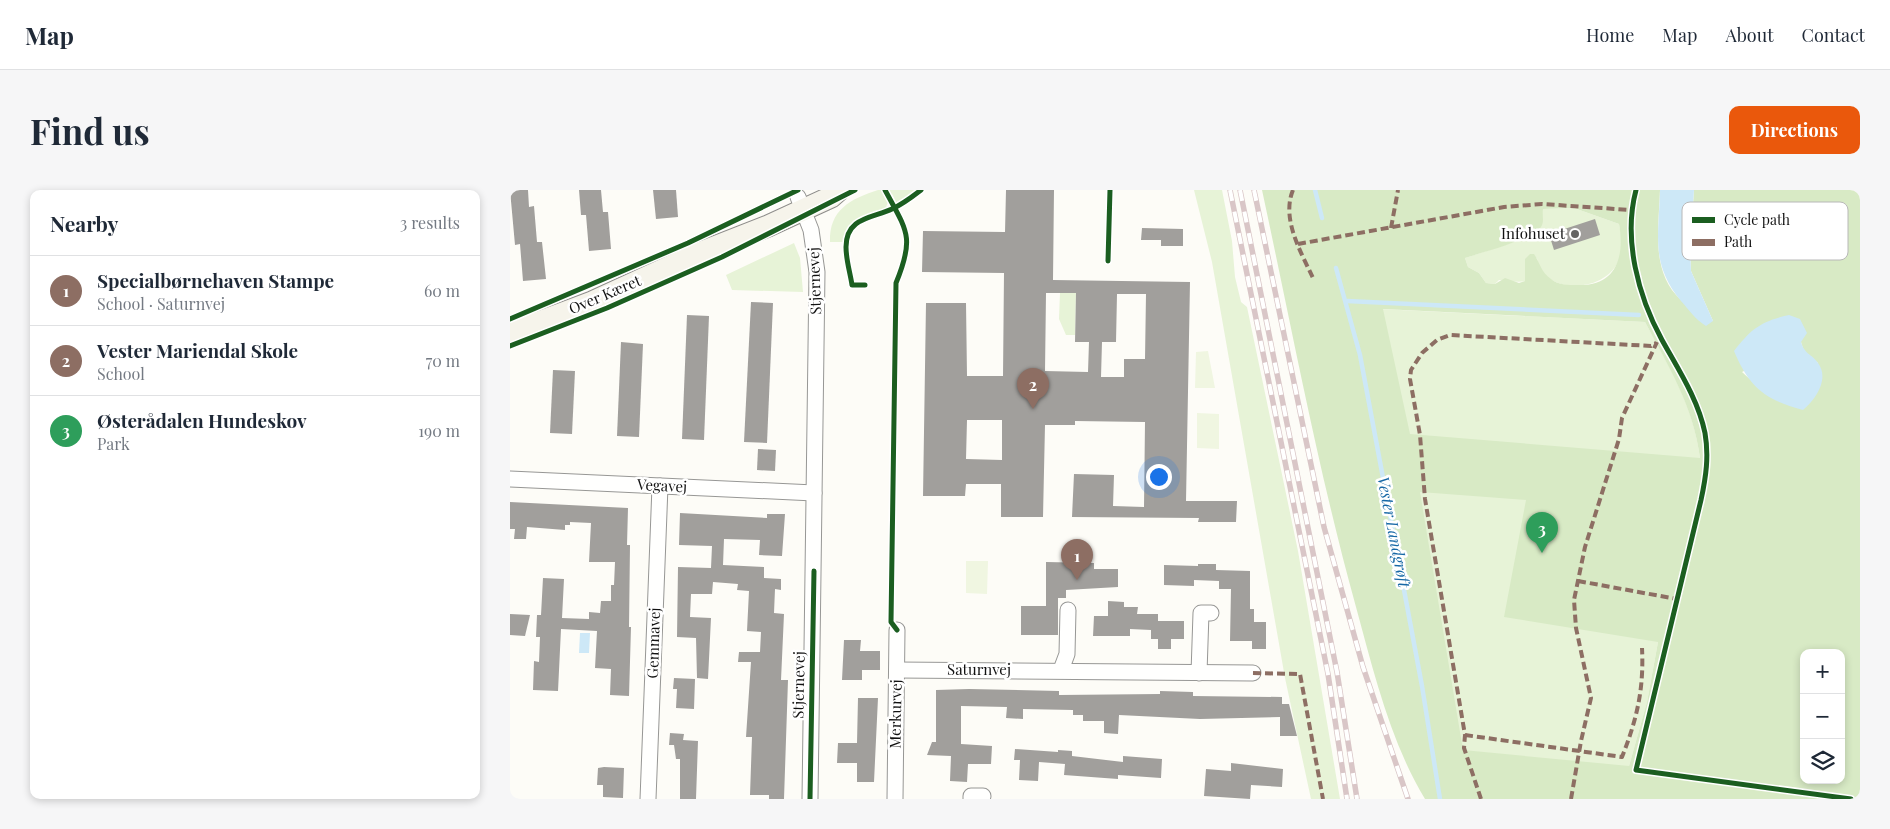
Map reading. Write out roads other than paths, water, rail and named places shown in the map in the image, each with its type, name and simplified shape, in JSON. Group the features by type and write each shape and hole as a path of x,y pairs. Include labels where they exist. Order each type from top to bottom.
{"main road":[{"name":"Over Kæret","path":"510,333 592,302 699,253 762,215 804,199 839,190"}],"street":[{"name":"Stjernevej","path":"804,199 815,244 818,272 810,799"},
{"name":"Vegavej","path":"510,479 814,493"},
{"name":"Gemmavej","path":"648,799 660,486"},
{"path":"1061,670 1067,654 1068,610"},
{"path":"1199,673 1201,613 1211,613"},
{"name":"Merkurvej","path":"895,799 897,630"},
{"name":"Saturnvej","path":"897,670 1253,673"}],"water":[{"path":"1660,190 1694,190 1693,202 1682,202 1682,260 1691,260 1691,271 1713,321 1706,326 1681,301 1664,274 1658,248"},
{"path":"1789,315 1800,319 1807,333 1801,342 1806,352 1813,357 1821,369 1822,382 1820,389 1803,410 1778,402 1760,390 1746,374 1734,351 1757,327 1771,320"},
{"path":"580,633 590,633 589,653 579,653"}],"waterway":[{"name":"Vester Landgrøft","path":"1315,190 1322,218"},
{"name":"Vester Landgrøft","path":"1336,268 1360,355 1422,686 1440,799"},
{"path":"1347,301 1639,315"}],"railway":[{"path":"1230,190 1328,674 1347,799"},
{"path":"1240,190 1337,672 1357,799"},
{"path":"1254,190 1324,527 1363,667 1408,799"}],"place":[{"name":"Infohuset","path":"1575,234"},
{"name":"Vester Mariendal Skole","path":"1033,409"},
{"name":"Østerådalen Hundeskov","path":"1542,553"},
{"name":"Specialbørnehaven Stampe","path":"1077,580"}]}
